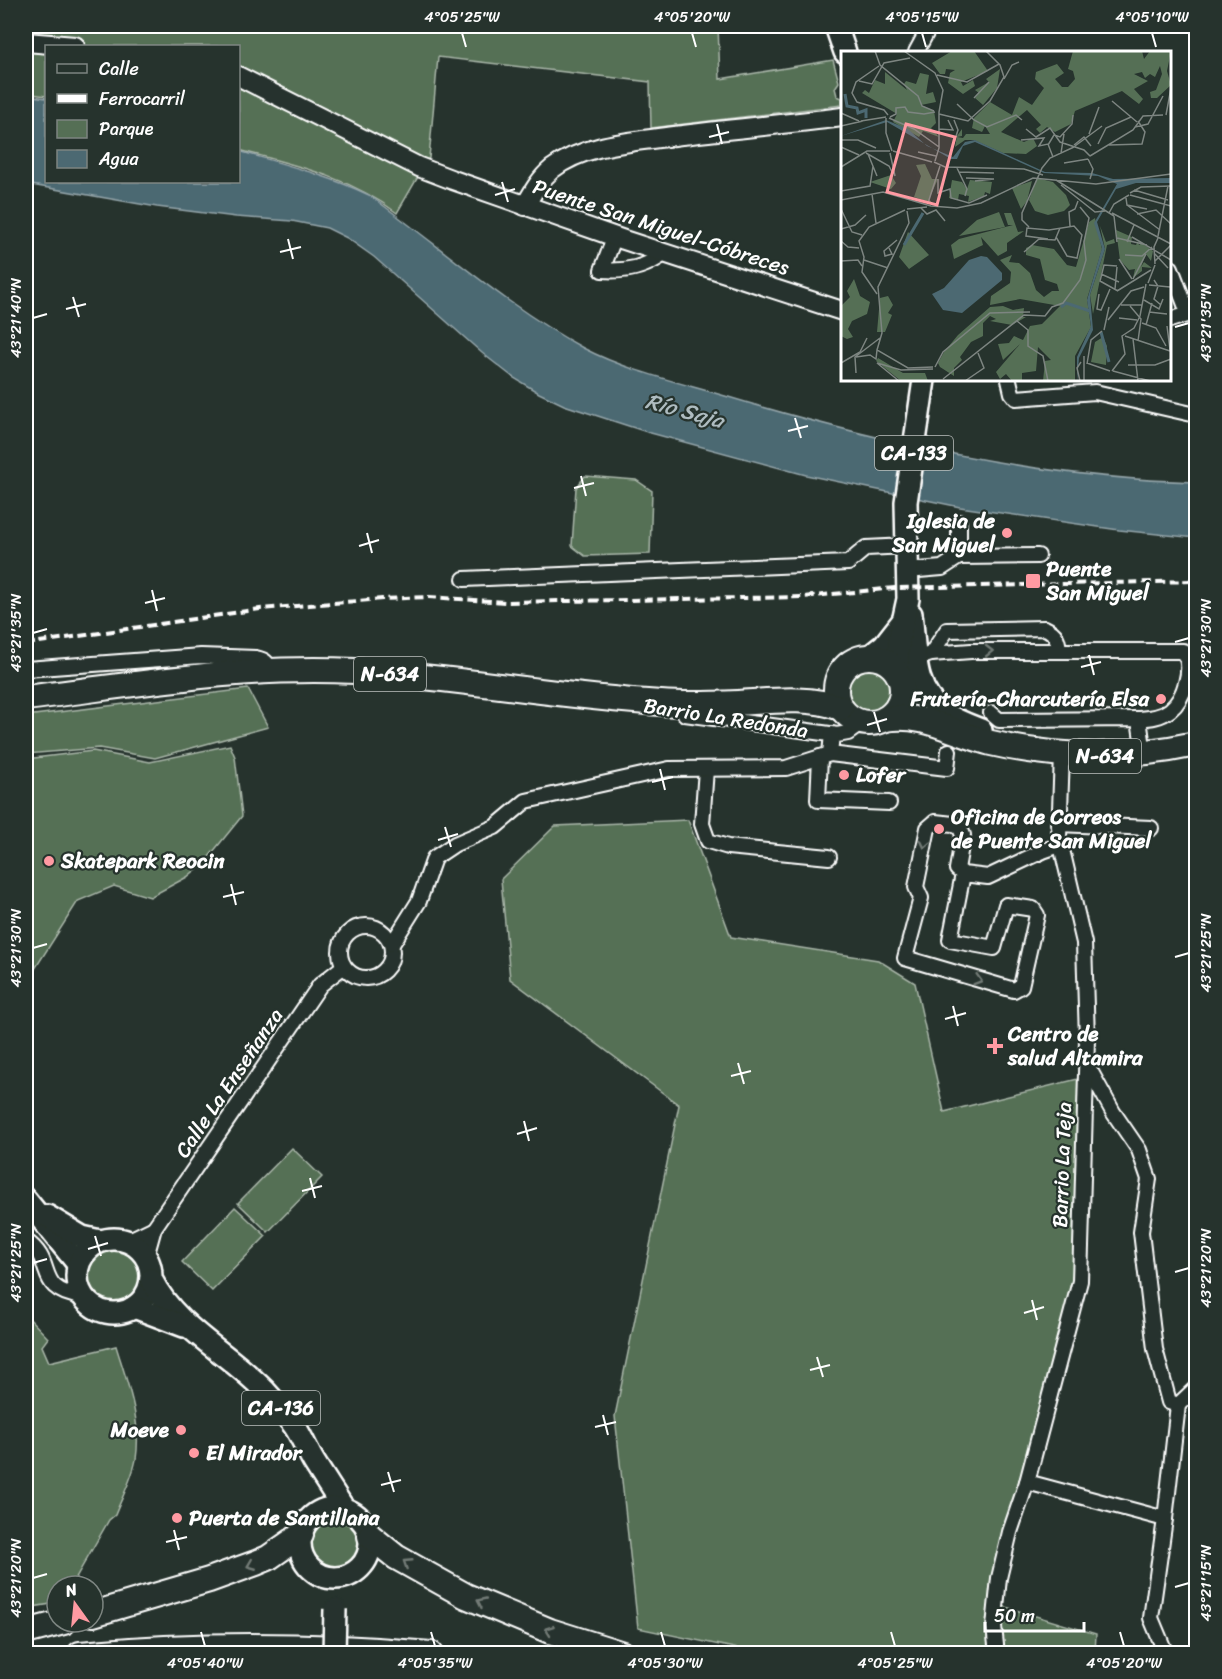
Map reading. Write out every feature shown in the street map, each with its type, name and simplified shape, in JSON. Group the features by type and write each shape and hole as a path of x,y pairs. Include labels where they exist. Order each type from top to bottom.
{"highway":[{"name":"N-634","path":"754,702 807,694 833,684 849,664 858,659 900,668 916,709 941,726"},
{"path":"873,721 897,708 900,668"},
{"name":"N-634","path":"26,698 220,674 270,671 354,671 621,700 688,704 822,702 841,708 850,718 873,721 909,717 989,742 1062,754 1110,756 1144,754 1186,746"},
{"path":"837,681 836,692 841,708"},
{"path":"105,1610 209,1580 268,1558 306,1526"},
{"path":"370,1536 396,1557 424,1574 491,1607 550,1631 624,1653"},
{"path":"26,1632 45,1627"},
{"path":"80,1653 261,1646 431,1653"}],"main road":[{"path":"836,26 844,51"},
{"name":"CA-133","path":"900,668 902,622 908,598 906,502 924,381"},
{"name":"N-634","path":"908,598 912,620 900,668 924,689 942,711 994,736 1035,751"},
{"name":"CA-133","path":"900,668 884,645 902,622"},
{"path":"27,1202 67,1229 82,1237 100,1241"},
{"path":"27,1202 78,1264"},
{"path":"151,1279 146,1295 134,1307 119,1313 107,1313 93,1307 82,1297 76,1281 78,1264 87,1250 100,1241 109,1239 128,1241 146,1257 151,1279 159,1295 189,1328"},
{"path":"134,1307 189,1328"},
{"name":"CA-136","path":"189,1328 264,1389 296,1429 313,1461"},
{"path":"313,1461 344,1509"},
{"path":"306,1526 321,1511 333,1508 344,1509 361,1519 370,1536 370,1546 364,1563 349,1575 341,1578 314,1572 307,1564 300,1546 317,1489 313,1461"},
{"path":"335,1609 349,1575"},
{"path":"324,1576 335,1609 334,1653"}],"street":[{"path":"917,51 930,26"},
{"path":"26,42 63,45"},
{"name":"Puente San Miguel-Cóbreces","path":"240,77 419,167 525,206 841,310"},
{"path":"525,206 538,182 554,168 583,152 625,143 747,126 841,117"},
{"path":"615,236 602,270 620,272 636,268 652,263 665,253"},
{"path":"1171,320 1193,313 1172,268"},
{"path":"1009,381 1012,393 1016,398 1093,386 1197,415"},
{"path":"959,522 959,557"},
{"path":"464,579 848,563 866,548 907,546"},
{"path":"907,571 942,568 959,557 1038,556"},
{"path":"900,668 947,630 1045,628 1052,631 1058,639 1059,650"},
{"path":"900,668 1059,650 1183,651 1188,657 1189,674 1178,699 1172,709 1153,718 999,720 991,713"},
{"path":"26,669 201,656 265,659 270,671"},
{"name":"Barrio La Redonda","path":"621,700 690,715 832,734"},
{"path":"1139,719 1144,754"},
{"path":"873,721 848,733 832,734 825,756 818,800 889,803"},
{"path":"392,944 382,931 367,926 359,927 345,936 341,943 340,959 344,966 358,977 375,977 383,973 392,958 392,944 418,902 434,858 454,844 495,826 526,801 669,769 786,768 825,756 947,768 949,751"},
{"name":"Barrio La Teja","path":"997,1653 994,1627 999,1578 1080,1281 1087,1065 1084,943 1060,845 1058,824 1062,754"},
{"path":"706,769 702,824 708,841 728,847 829,857"},
{"path":"963,874 950,940 994,948 1006,905 1033,909 1037,915 1021,986 1014,990 905,958 921,898 916,887 928,828 935,822 953,824 960,828 963,835 957,869 963,874 988,877 1043,850 1060,845"},
{"path":"1058,824 1151,828"},
{"name":"Calle La Enseñanza","path":"146,1257 154,1228 320,985 344,966"},
{"path":"1087,1065 1113,1112 1139,1150 1149,1179 1141,1232 1146,1289 1155,1349 1169,1402 1178,1405"},
{"name":"Calle La Enseñanza","path":"128,1241 154,1228"},
{"path":"26,1241 35,1247 42,1257 50,1283 59,1290 82,1297"},
{"path":"1166,1653 1151,1618 1178,1405 1197,1388"},
{"path":"1027,1482 1165,1519"}],"green space":[{"path":"26,26 718,26 720,79 833,60 839,82 835,88 837,96 841,98 841,105 651,128 650,82 438,57 429,158 397,213 341,181 240,150 240,45 45,45 45,96 26,93"},
{"path":"585,476 636,480 652,491 650,554 585,556 572,546 576,488"},
{"path":"869,667 884,674 891,689 884,704 869,711 854,704 847,689 854,674"},
{"path":"248,689 268,727 155,758 99,748 26,754 26,716"},
{"path":"230,745 235,757 242,816 204,863 187,877 150,897 114,886 78,901 26,983 26,759 93,751 150,762"},
{"path":"688,820 731,937 878,960 915,983 944,1112 1086,1077 1080,1281 999,1605 1096,1634 1095,1653 758,1653 638,1628 615,1416 679,1105 510,979 501,879 555,826"},
{"path":"292,1148 322,1177 268,1232 238,1203"},
{"path":"235,1207 266,1236 212,1291 182,1262"},
{"path":"114,1246 125,1248 138,1259 143,1275 141,1286 130,1299 114,1304 103,1302 90,1291 85,1275 87,1264 98,1251"},
{"path":"26,1315 48,1338 42,1346 49,1362 116,1346 132,1401 137,1444 132,1473 115,1515 109,1520 78,1574 45,1574 45,1605 26,1608"},
{"path":"336,1519 345,1521 356,1530 361,1544 359,1553 350,1564 336,1569 327,1567 316,1558 311,1544 313,1535 322,1524"}],"water":[{"name":"Río Saja","path":"26,95 45,98 45,183 240,183 240,151 305,170 369,195 527,314 600,356 635,370 783,413 958,455 1076,473 1196,482 1196,538 1119,530 960,507 806,475 647,432 564,405 514,378 482,353 374,257 347,238 327,228 292,221 157,207 26,184"}],"railway":[{"path":"26,644 260,609 382,599 429,597 505,602 803,597 895,588 1196,581"}],"place":[{"name":"Iglesia de San Miguel","path":"1007,533"},
{"name":"Puente San Miguel","path":"1033,581"},
{"name":"Frutería-Charcutería Elsa","path":"1161,699"},
{"name":"Lofer","path":"844,775"},
{"name":"Oficina de Correos de Puente San Miguel","path":"939,829"},
{"name":"Skatepark Reocin","path":"49,861"},
{"name":"Centro de salud Altamira","path":"995,1046"},
{"name":"Moeve","path":"181,1430"},
{"name":"El Mirador","path":"194,1453"},
{"name":"Puerta de Santillana","path":"177,1518"}]}
